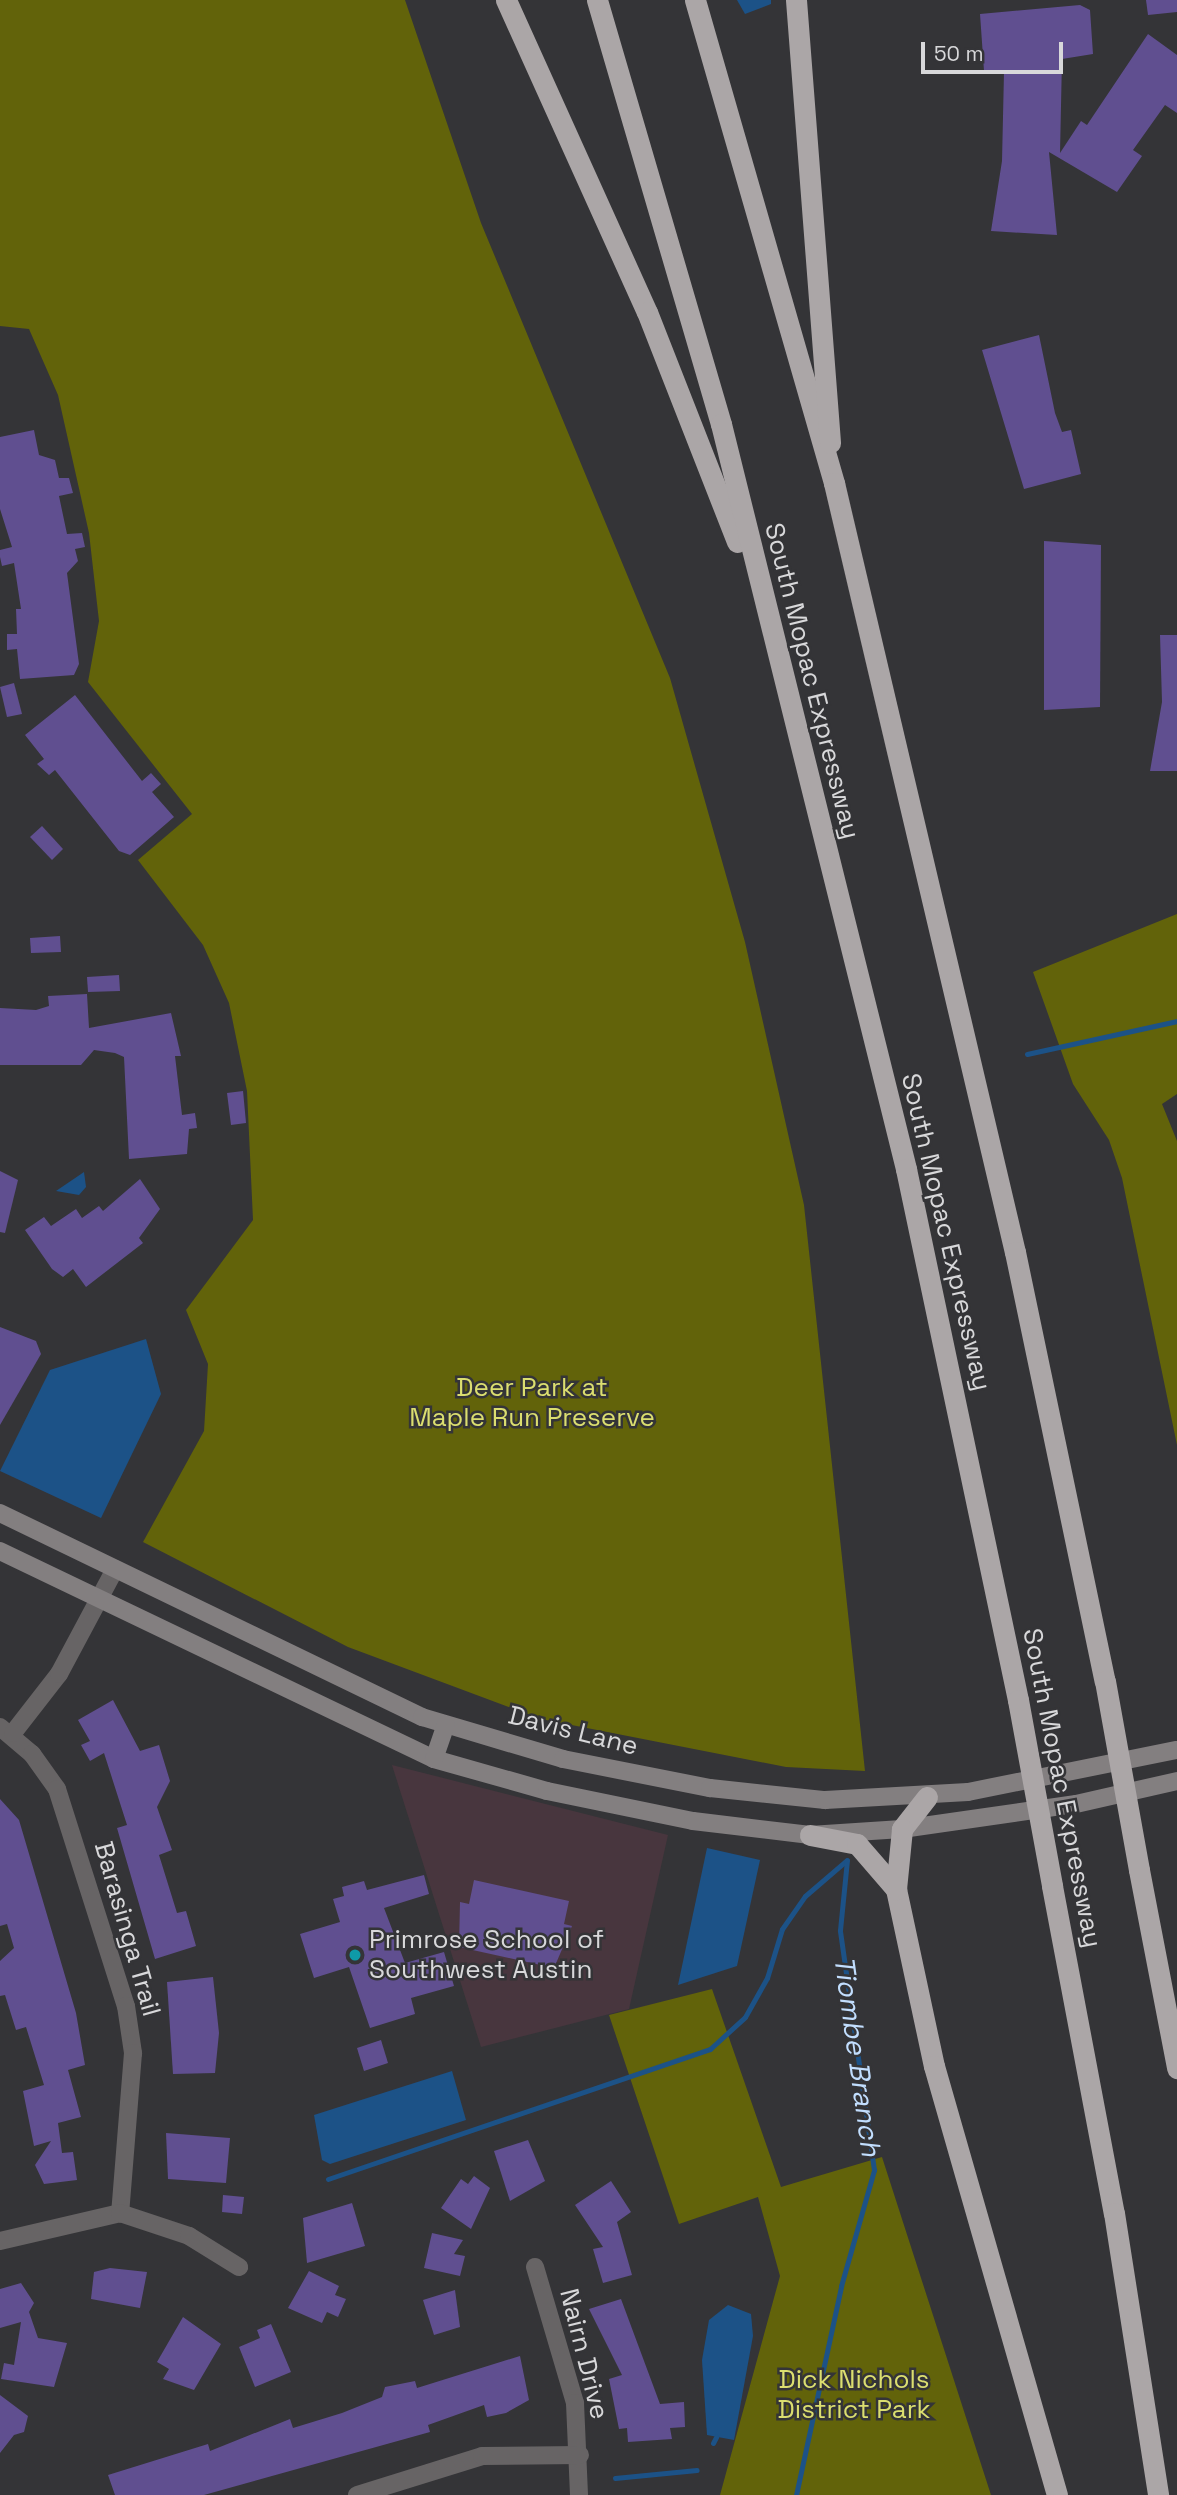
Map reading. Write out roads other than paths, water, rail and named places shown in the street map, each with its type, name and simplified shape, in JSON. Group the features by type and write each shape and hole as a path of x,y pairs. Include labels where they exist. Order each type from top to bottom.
{"highway":[{"path":"506,0 647,312 760,599"},
{"name":"South Mopac Expressway","path":"597,0 721,424 760,599 906,1169 1018,1700 1114,2213 1158,2495"},
{"path":"695,0 834,483 1014,1252 1105,1681 1177,2068"},
{"path":"796,0 834,483"},
{"path":"927,1797 902,1829 897,1889 934,2066 1058,2495"},
{"path":"810,1835 857,1844 897,1889"}],"main road":[{"name":"Davis Lane","path":"0,1513 446,1725 563,1759 710,1788 825,1800 927,1797 1177,1751"},
{"path":"0,1551 99,1601 434,1759 655,1813 810,1835 902,1829 1076,1804 1177,1781"},
{"path":"434,1759 446,1725"}],"street":[{"path":"6,1730 59,1674 115,1569"},
{"name":"Barasinga Trail","path":"6,1730 65,1806 125,2006 132,2053 120,2213"},
{"path":"0,2241 120,2213 189,2236 239,2267"},
{"name":"Nairn Drive","path":"535,2267 575,2403 580,2455 579,2495"},
{"path":"357,2495 482,2456 580,2455"}],"water":[{"path":"737,0 771,0 771,4 745,14"},
{"path":"84,1172 86,1187 79,1195 56,1191"},
{"path":"146,1339 161,1394 101,1518 0,1471 50,1370"},
{"path":"707,1848 760,1860 737,1966 678,1985"},
{"path":"452,2071 466,2120 330,2164 322,2160 314,2115"},
{"path":"728,2305 751,2314 753,2336 734,2440 707,2435 702,2360 709,2320"}],"waterway":[{"name":"Tiombe Branch","path":"1027,1054 1177,1021"},
{"path":"328,2179 710,2049 745,2017 767,1978 782,1929 805,1896 847,1860"},
{"name":"Tiombe Branch","path":"796,2495 841,2286 874,2170 840,1930 847,1860"},
{"path":"713,2443 716,2437"},
{"path":"615,2478 697,2470"}],"place":[{"name":"Primrose School of Southwest Austin","path":"355,1955"}],"park label":[{"name":"Deer Park at Maple Run Preserve","path":"532,1403"},
{"name":"Dick Nichols District Park","path":"854,2395"}]}
